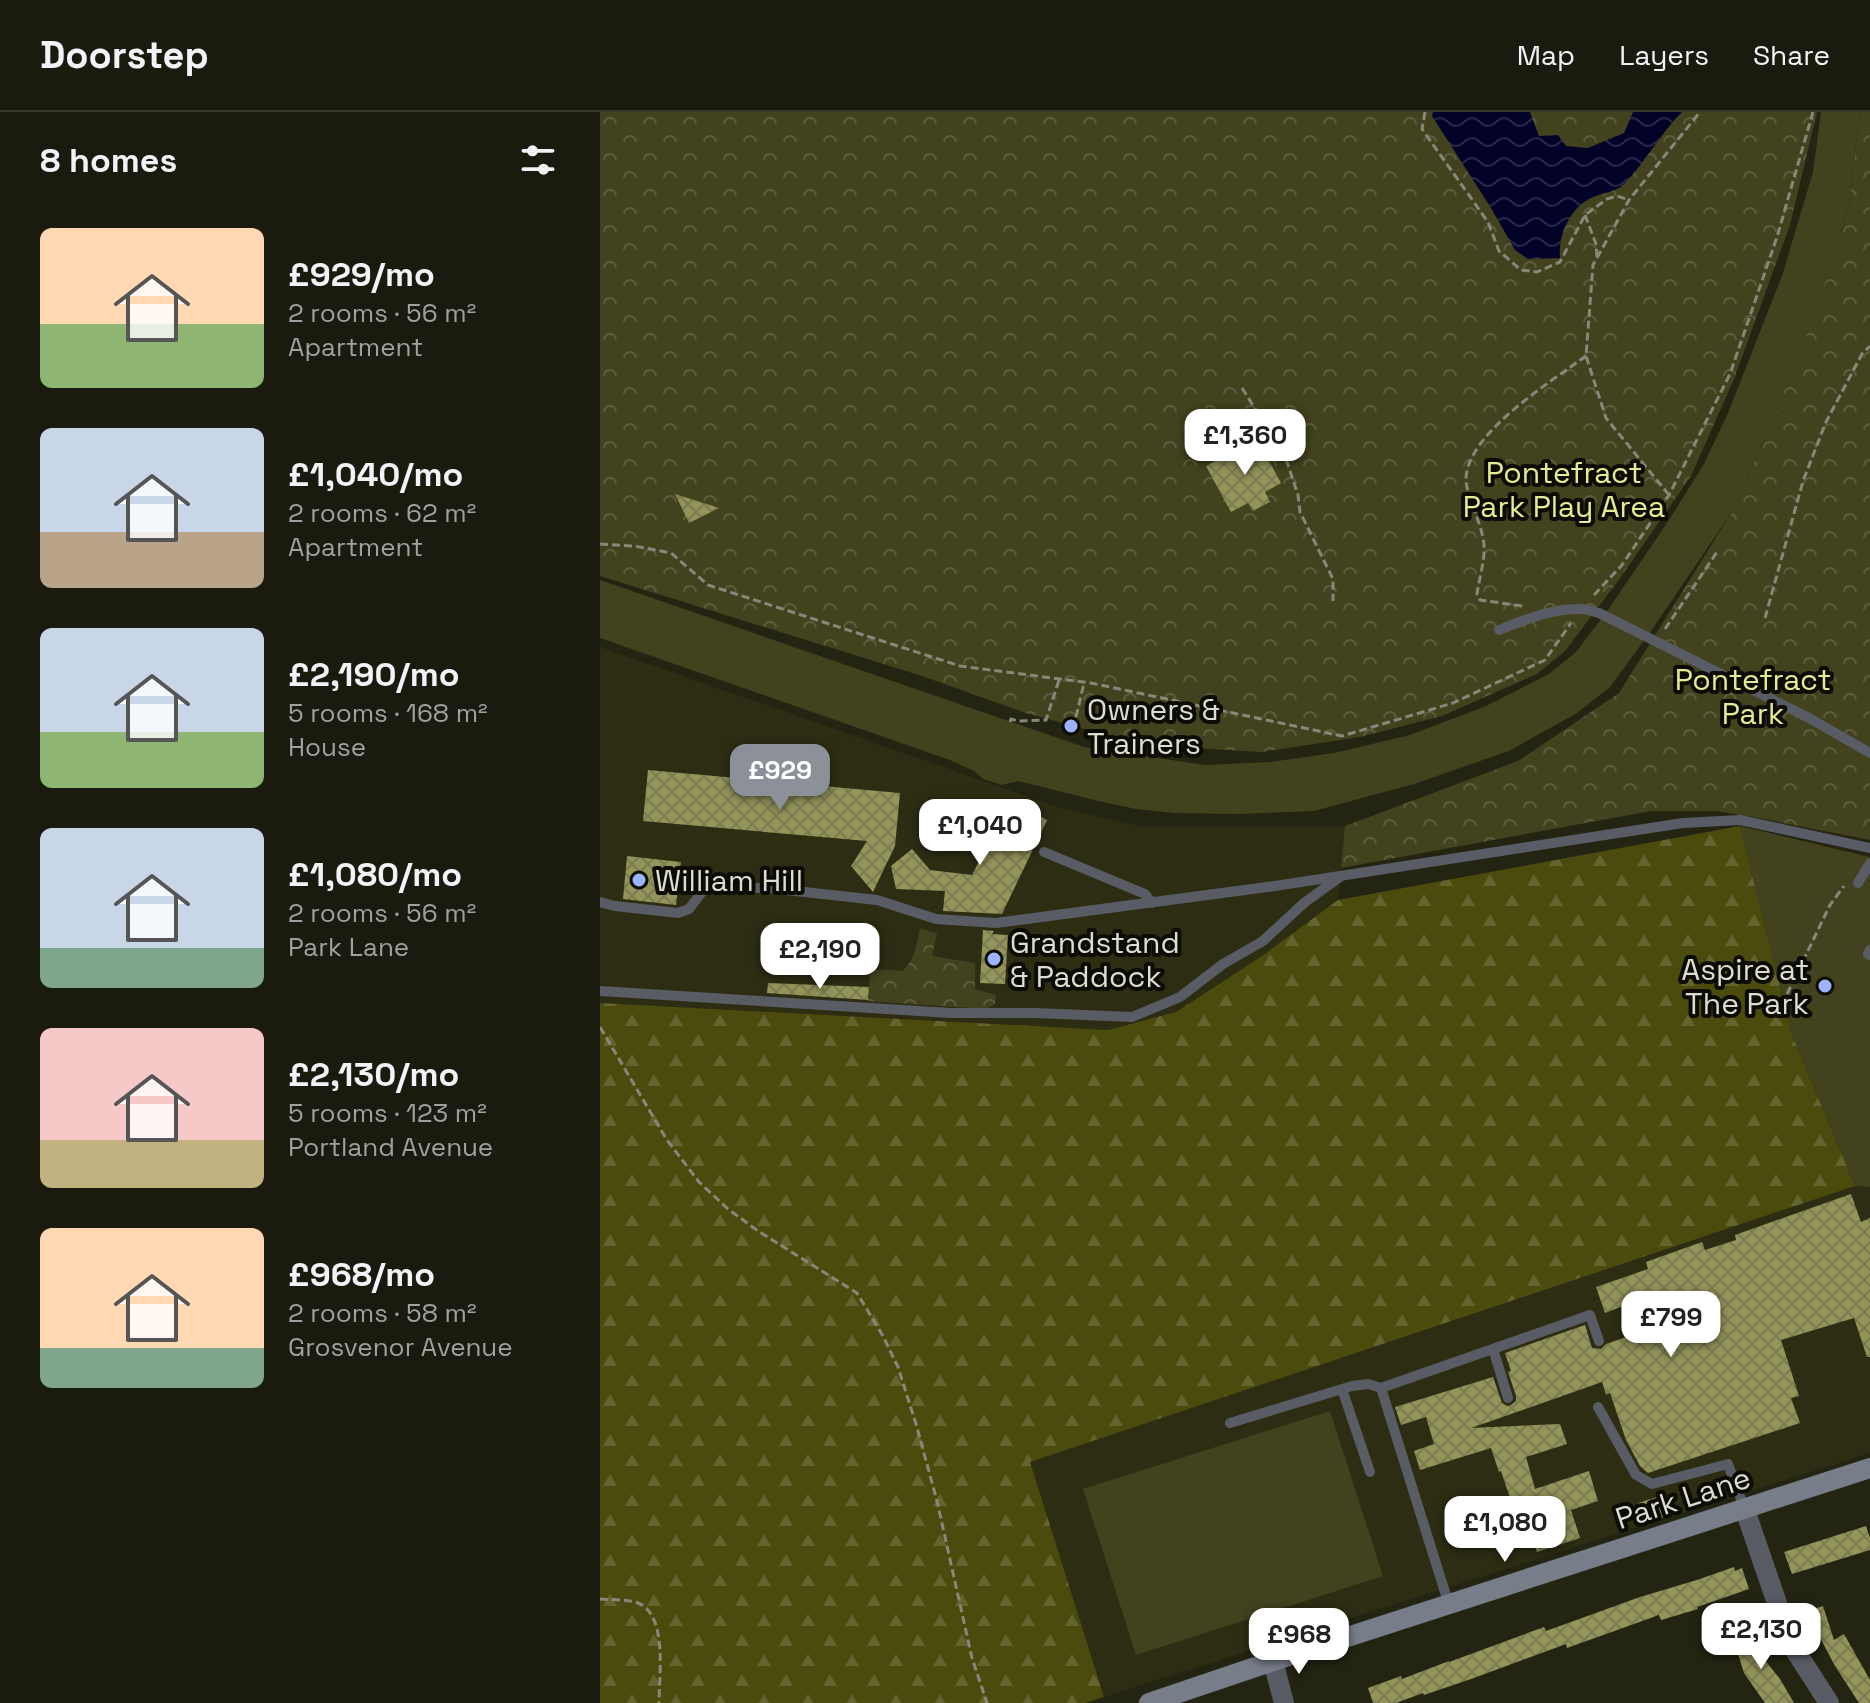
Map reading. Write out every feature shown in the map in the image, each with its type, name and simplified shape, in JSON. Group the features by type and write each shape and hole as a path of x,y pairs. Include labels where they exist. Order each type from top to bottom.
{"main road":[{"name":"Park Lane","path":"1149,1703 1870,1468"}],"street":[{"path":"1745,1510 1791,1644 1829,1703"},
{"path":"1273,1661 1284,1703"}],"lane":[{"path":"1499,630 1523,620 1582,609 1599,613 1809,718 1870,753"},
{"path":"600,902 678,913 689,909 710,887 768,888 877,900 905,907 920,915 950,921 996,923 1152,903 1683,823 1740,820 1870,848"},
{"path":"1044,852 1145,894 1152,903"},
{"path":"1858,883 1870,863"},
{"path":"600,991 951,1013 1132,1017 1180,997 1223,964 1263,941 1304,903 1342,875"},
{"path":"1230,1423 1342,1389 1368,1384 1381,1388 1590,1315 1599,1341"},
{"path":"1493,1349 1508,1398"},
{"path":"1381,1388 1449,1605"},
{"path":"1342,1389 1370,1472"},
{"path":"1598,1407 1636,1475 1645,1482 1652,1484 1728,1464 1745,1510"}],"path":[{"path":"1425,112 1422,129 1488,222 1499,251 1521,270 1537,272 1560,262 1585,215 1607,199 1617,196 1629,200"},
{"path":"1669,495 1606,418 1586,356 1593,265 1629,200 1700,112"},
{"path":"600,544 671,553 708,585 960,666 1084,683 1342,736 1453,703 1545,660 1582,609 1622,565 1669,495 1730,374 1777,237 1813,112"},
{"path":"1585,215 1596,244 1597,257"},
{"path":"1765,618 1803,481 1826,422 1862,354 1870,346"},
{"path":"1542,616 1534,607 1480,600 1477,594 1484,545 1466,483 1467,470 1479,444 1497,423 1586,356"},
{"path":"1242,388 1285,456 1298,495 1300,512 1333,579 1333,601"},
{"path":"1657,642 1717,552"},
{"path":"1010,722 1011,719 1046,720 1059,680"},
{"path":"1076,717 1084,683"},
{"path":"1787,994 1830,905 1846,884"},
{"path":"600,1027 667,1140 699,1182 758,1231 857,1293 883,1336 898,1367 916,1424 937,1501 972,1658 987,1703"},
{"path":"600,1599 639,1604 653,1616 659,1637 659,1703"}],"shaded area":[{"path":"600,647 1058,807 1139,826 1345,826 1338,900 1262,956 1176,1012 1108,1030 600,1003"},
{"path":"1855,1186 1870,1187 1870,1453 1104,1697 1029,1462"}],"green space":[{"name":"Pontefract Park Play Area","path":"600,112 1817,112 1790,225 1734,379 1691,476 1565,651 1537,674 1442,716 1360,737 1261,752 1144,745 1026,713 922,676 600,576"},
{"path":"1821,112 1860,112 1849,204 1801,351 1732,512 1610,687 1577,713 1509,751 1414,784 1314,811 1238,814 1136,809 1018,781 1002,785 983,779 974,771 950,760 600,638 600,580 1084,747 1205,765 1270,762 1334,753 1410,735 1486,706 1549,674 1576,652 1608,610 1704,464 1728,413 1782,276 1813,172"},
{"name":"Pontefract Park","path":"1860,112 1870,112 1870,840 1716,811 1651,811 1341,868 1345,826 1518,761 1619,693 1732,512 1801,351 1849,204"},
{"name":"Aspire at The Park","path":"1740,826 1870,857 1870,1187 1855,1186 1792,1035"},
{"path":"1740,826 1792,1035 1855,1186 1030,1462 1104,1697 1086,1703 600,1703 600,1003 1108,1030 1176,1012 1262,956 1338,900"},
{"path":"920,928 937,934 932,956 975,963 975,989 996,995 995,1004 986,1009 868,1001 870,969 903,971 913,957"},
{"path":"1330,1411 1383,1576 1136,1655 1083,1489"}],"water":[{"path":"1433,112 1530,112 1539,136 1558,135 1566,146 1588,148 1624,133 1633,112 1682,112 1623,185 1589,199 1576,210 1563,233 1560,258 1528,259 1515,250 1432,116"}],"building":[{"path":"1257,439 1281,483 1265,492 1270,502 1253,511 1248,503 1231,512 1206,466"},
{"path":"675,494 719,508 689,523"},
{"path":"648,770 900,793 895,846 873,892 851,866 867,841 643,821"},
{"path":"1010,801 1047,820 1002,914 943,911 945,891 896,889 891,866 912,849 930,870 972,875"},
{"path":"627,856 681,862 676,905 623,899"},
{"name":"Grandstand & Paddock","path":"983,930 1008,935 1005,984 980,983"},
{"path":"768,983 869,987 868,1000 767,993"},
{"path":"1851,1194 1861,1222 1870,1218 1870,1357 1867,1357 1854,1318 1781,1340 1799,1396 1791,1398 1800,1423 1648,1473 1640,1466 1626,1440 1610,1393 1606,1395 1602,1382 1471,1428 1560,1424 1567,1444 1526,1457 1535,1489 1589,1471 1598,1501 1571,1510 1580,1538 1537,1552 1530,1531 1522,1533 1491,1448 1420,1470 1414,1451 1434,1444 1426,1417 1401,1425 1395,1407 1493,1377 1502,1403 1511,1405 1516,1401 1516,1396 1505,1353 1585,1325 1592,1348 1601,1349 1606,1344 1632,1335 1623,1306 1605,1313 1596,1287 1648,1269 1646,1262 1702,1242 1705,1250 1736,1240 1735,1235"},
{"path":"1664,1495 1670,1515 1645,1523 1638,1503"},
{"path":"1866,1526 1870,1550 1792,1574 1784,1552"},
{"path":"1734,1567 1735,1571 1742,1568 1749,1589 1698,1609 1661,1620 1659,1615 1567,1648 1566,1644 1424,1695 1396,1703 1373,1703 1368,1688 1401,1676 1402,1679 1544,1627 1546,1631"},
{"path":"1823,1606 1834,1640 1844,1634 1870,1680 1870,1703 1859,1703 1818,1634 1810,1637 1802,1613"},
{"path":"1757,1633 1765,1660 1794,1703 1765,1703 1744,1673 1734,1641"}],"place":[{"name":"Owners & Trainers","path":"1071,726"},
{"name":"William Hill","path":"639,880"},
{"name":"Grandstand & Paddock","path":"994,959"},
{"name":"Aspire at The Park","path":"1825,986"}]}
